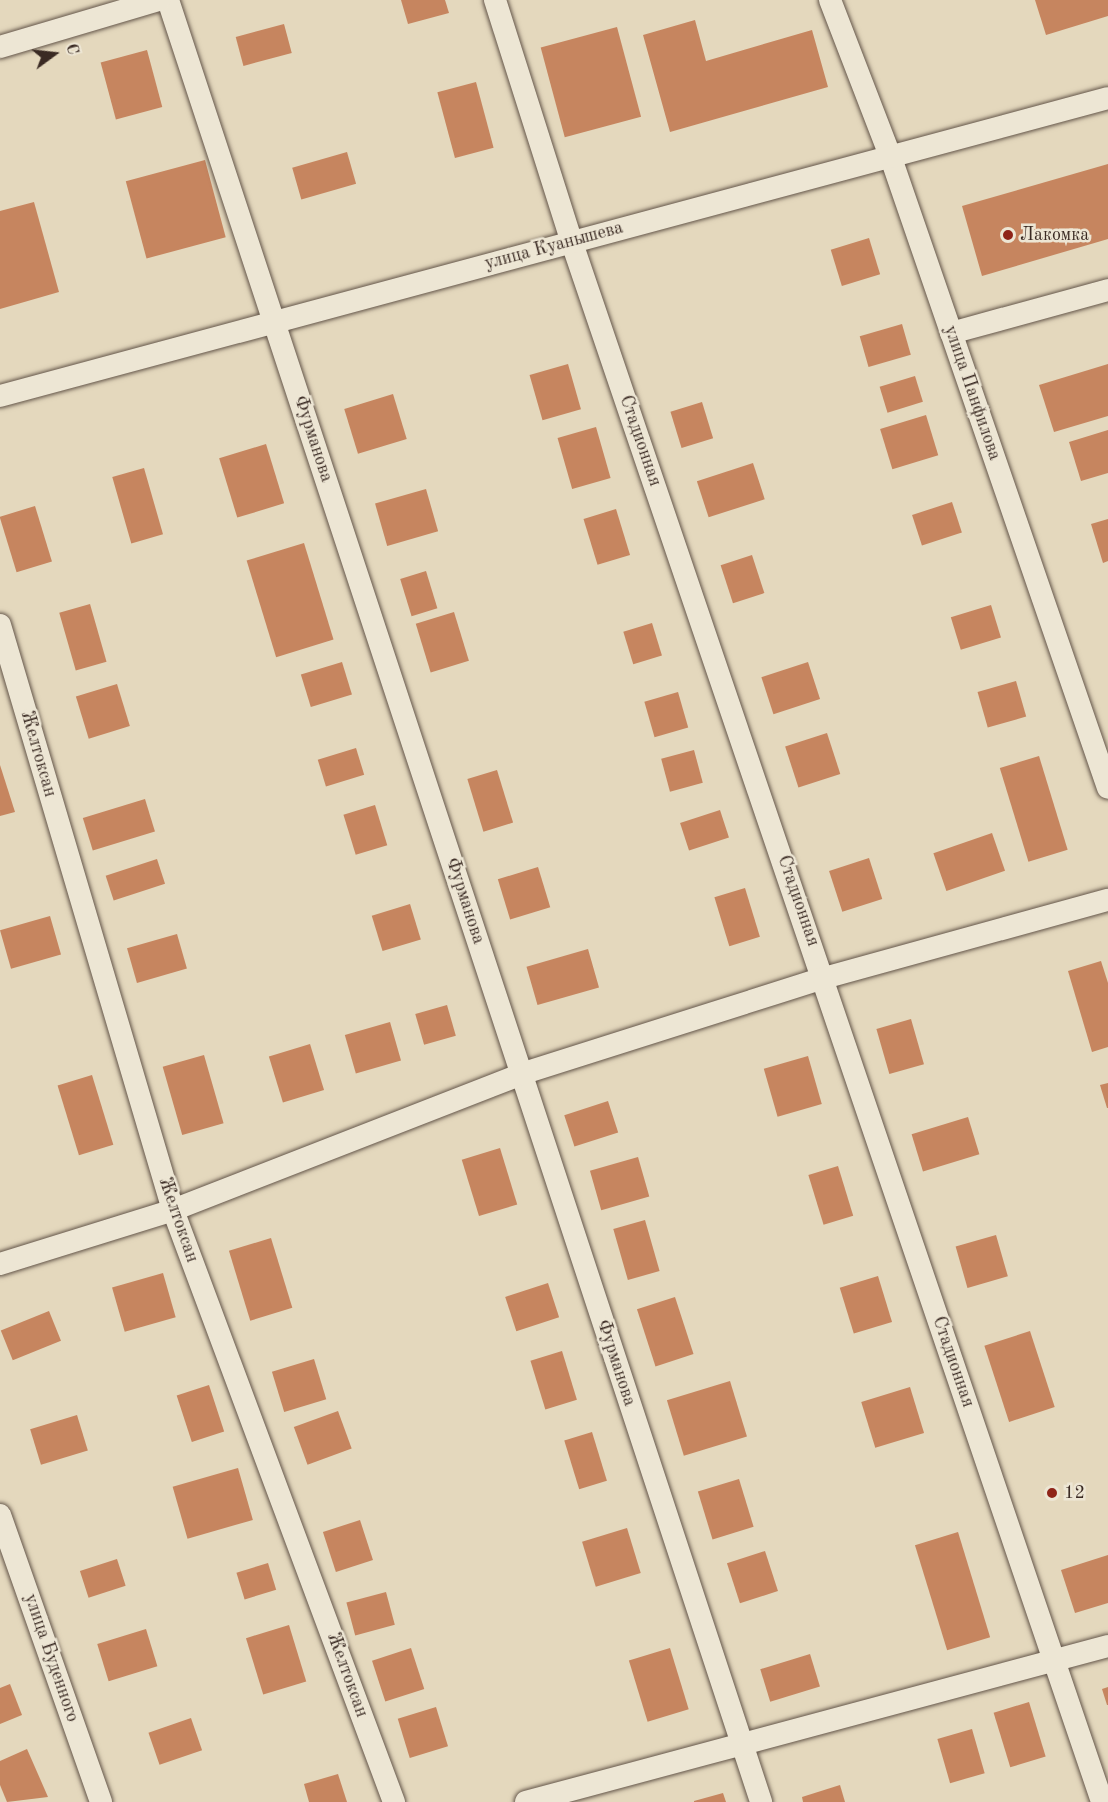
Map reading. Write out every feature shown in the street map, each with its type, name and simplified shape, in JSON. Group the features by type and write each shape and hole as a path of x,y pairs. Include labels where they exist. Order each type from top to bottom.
{"street":[{"path":"0,47 159,0"},
{"name":"Фурманова","path":"168,0 761,1802"},
{"name":"Стадионная","path":"495,0 571,240 824,978 1102,1802"},
{"name":"улица Панфилова","path":"830,0 891,158 1108,788"},
{"name":"улица Куанышева","path":"0,396 275,323 571,240 891,158 1108,98"},
{"path":"951,333 1108,290"},
{"name":"Желтоксан","path":"0,625 173,1210 394,1802"},
{"path":"0,1264 173,1210 521,1074 824,978 1108,900"},
{"name":"улица Буденного","path":"0,1515 101,1802"},
{"path":"526,1802 1108,1646"}],"building":[{"path":"401,0 445,0 449,13 408,24"},
{"path":"1035,0 1108,0 1108,16 1046,35"},
{"path":"695,20 706,61 812,30 828,87 670,132 643,35"},
{"path":"284,24 292,53 243,66 236,37"},
{"path":"617,27 641,117 565,137 541,47"},
{"path":"147,50 162,107 116,119 101,62"},
{"path":"476,82 494,148 455,158 437,92"},
{"path":"347,152 356,184 301,199 292,168"},
{"path":"205,160 226,237 146,258 126,181"},
{"path":"1108,164 1108,239 982,276 962,206"},
{"path":"34,202 59,292 0,309 0,211"},
{"path":"869,238 880,274 842,286 831,250"},
{"path":"902,324 911,355 869,367 860,336"},
{"path":"568,364 581,409 543,420 530,375"},
{"path":"1108,364 1108,416 1054,432 1039,385"},
{"path":"915,376 923,402 888,413 880,387"},
{"path":"393,394 407,439 358,454 344,409"},
{"path":"702,402 713,438 682,448 670,412"},
{"path":"926,415 938,455 892,469 880,429"},
{"path":"596,427 611,478 572,489 558,438"},
{"path":"1108,430 1108,473 1081,481 1069,442"},
{"path":"266,444 284,503 237,518 219,458"},
{"path":"753,463 765,499 709,517 697,481"},
{"path":"144,468 163,534 131,543 112,477"},
{"path":"426,489 438,531 387,546 375,504"},
{"path":"952,502 962,532 922,545 912,515"},
{"path":"35,506 52,561 17,572 0,517"},
{"path":"616,509 630,555 598,565 583,519"},
{"path":"1108,519 1108,561 1103,563 1091,524"},
{"path":"304,543 334,640 276,657 247,561"},
{"path":"752,555 764,593 733,603 721,565"},
{"path":"426,571 437,608 412,616 400,579"},
{"path":"90,604 107,662 76,670 59,613"},
{"path":"991,605 1001,638 961,650 951,617"},
{"path":"454,612 469,661 431,672 416,624"},
{"path":"652,623 662,656 633,664 623,632"},
{"path":"342,662 352,695 311,707 301,675"},
{"path":"808,662 820,699 773,714 761,677"},
{"path":"1016,681 1026,717 988,728 978,692"},
{"path":"117,684 130,726 89,739 76,697"},
{"path":"678,692 688,728 655,737 644,702"},
{"path":"827,733 840,774 798,787 785,747"},
{"path":"356,748 364,775 326,786 318,760"},
{"path":"694,750 703,783 670,792 661,759"},
{"path":"1039,756 1068,850 1028,862 1000,768"},
{"path":"0,765 15,812 0,816"},
{"path":"497,770 513,823 483,832 467,779"},
{"path":"145,799 155,832 93,851 83,818"},
{"path":"375,805 387,845 356,855 343,815"},
{"path":"720,810 729,838 689,851 680,823"},
{"path":"992,833 1005,871 946,891 933,853"},
{"path":"869,858 882,899 842,912 829,871"},
{"path":"157,859 165,884 114,900 106,876"},
{"path":"538,867 550,907 510,919 498,879"},
{"path":"745,888 760,937 729,946 714,897"},
{"path":"410,904 421,939 383,951 372,916"},
{"path":"50,916 61,954 11,969 0,930"},
{"path":"177,934 187,969 137,983 127,948"},
{"path":"588,949 599,987 538,1005 526,967"},
{"path":"1101,961 1108,983 1108,1047 1092,1052 1068,971"},
{"path":"447,1005 456,1036 424,1045 415,1014"},
{"path":"911,1019 924,1064 889,1074 876,1029"},
{"path":"390,1022 401,1060 356,1073 345,1035"},
{"path":"310,1044 324,1090 283,1102 269,1057"},
{"path":"204,1055 224,1123 182,1135 163,1067"},
{"path":"808,1056 822,1104 778,1117 764,1069"},
{"path":"92,1075 113,1145 79,1155 58,1086"},
{"path":"1108,1083 1108,1108 1107,1108 1100,1085"},
{"path":"608,1101 618,1132 574,1147 564,1115"},
{"path":"968,1117 979,1154 923,1172 912,1134"},
{"path":"500,1148 517,1204 479,1216 462,1160"},
{"path":"638,1157 649,1196 601,1210 590,1171"},
{"path":"838,1166 853,1216 824,1225 808,1175"},
{"path":"645,1220 660,1271 628,1280 613,1229"},
{"path":"996,1235 1008,1276 967,1288 956,1247"},
{"path":"271,1238 292,1308 250,1321 229,1251"},
{"path":"163,1273 176,1317 125,1332 112,1288"},
{"path":"878,1276 892,1322 854,1334 840,1288"},
{"path":"548,1283 559,1317 516,1331 505,1297"},
{"path":"675,1297 694,1354 655,1366 637,1309"},
{"path":"49,1311 61,1341 13,1360 1,1330"},
{"path":"1030,1331 1055,1407 1009,1422 984,1346"},
{"path":"562,1351 577,1400 545,1409 530,1361"},
{"path":"314,1359 326,1399 284,1412 272,1372"},
{"path":"730,1381 747,1436 684,1456 667,1400"},
{"path":"209,1385 224,1432 192,1442 177,1396"},
{"path":"910,1387 924,1433 875,1448 861,1402"},
{"path":"338,1411 352,1449 308,1465 294,1427"},
{"path":"77,1415 88,1450 41,1465 30,1429"},
{"path":"592,1432 607,1481 579,1489 564,1440"},
{"path":"238,1468 253,1520 188,1539 173,1487"},
{"path":"739,1479 754,1527 712,1539 698,1492"},
{"path":"360,1520 373,1560 336,1572 323,1532"},
{"path":"627,1528 641,1573 596,1587 582,1542"},
{"path":"958,1532 990,1637 947,1650 915,1545"},
{"path":"765,1551 778,1591 740,1603 727,1563"},
{"path":"1108,1555 1108,1603 1075,1613 1061,1570"},
{"path":"117,1559 126,1586 89,1598 80,1571"},
{"path":"268,1563 276,1590 245,1599 236,1573"},
{"path":"386,1592 395,1625 355,1635 346,1603"},
{"path":"289,1625 306,1681 263,1695 246,1638"},
{"path":"146,1629 157,1666 109,1681 97,1644"},
{"path":"411,1648 424,1689 385,1702 372,1661"},
{"path":"670,1648 689,1709 648,1722 629,1661"},
{"path":"810,1654 820,1687 770,1702 760,1669"},
{"path":"10,1684 22,1715 0,1724 0,1688"},
{"path":"1108,1687 1108,1705 1107,1705 1102,1689"},
{"path":"1029,1702 1046,1757 1010,1767 994,1713"},
{"path":"436,1707 448,1746 410,1758 398,1719"},
{"path":"191,1718 202,1750 160,1765 148,1733"},
{"path":"972,1729 985,1773 950,1783 937,1739"},
{"path":"27,1749 48,1797 7,1802 0,1785 0,1761"},
{"path":"338,1774 347,1802 309,1802 304,1784"},
{"path":"840,1785 845,1802 803,1802 802,1797"},
{"path":"723,1793 726,1802 694,1802 694,1801"}],"place":[{"name":"Лакомка","path":"1008,235"},
{"name":"12","path":"1052,1493"}]}
